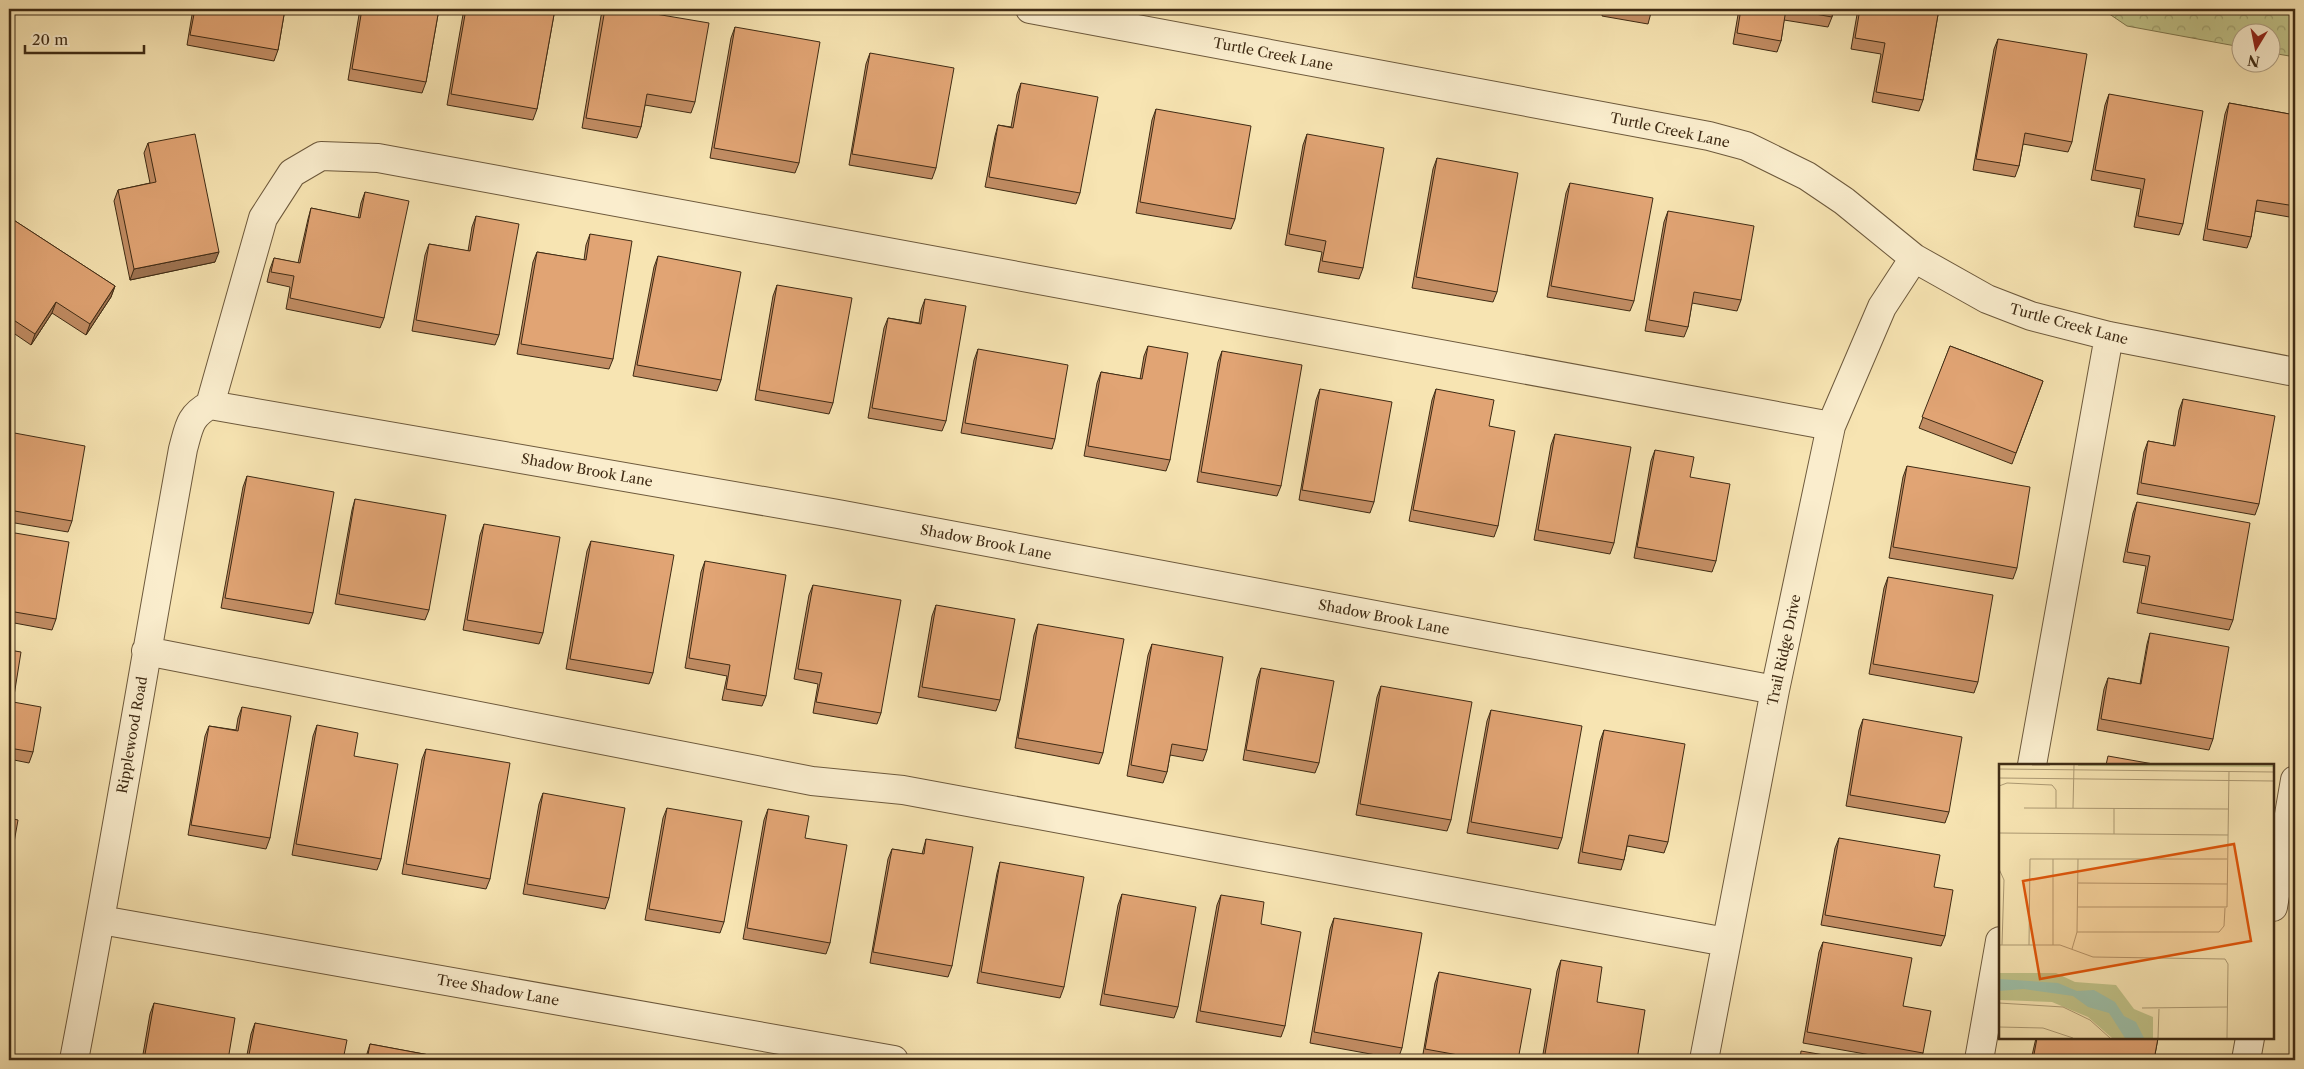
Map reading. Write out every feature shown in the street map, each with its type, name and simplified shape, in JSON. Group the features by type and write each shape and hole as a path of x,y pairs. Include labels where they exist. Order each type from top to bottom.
{"street":[{"name":"Turtle Creek Lane","path":"1030,9 1709,136 1746,146 1807,176 1844,201 1914,258 1987,299 2031,316 2109,336 2295,372"},
{"name":"Ripplewood Road","path":"74,1060 101,920 146,650 183,449 190,424 203,408 263,218 292,173 321,156 378,158 1831,426"},
{"name":"Trail Ridge Drive","path":"1704,1060 1775,690 1831,426 1882,307 1914,258"},
{"path":"2032,764 2109,336"},
{"name":"Shadow Brook Lane","path":"203,408 838,514 1775,690"},
{"path":"146,650 812,781 903,790 1726,942"},
{"path":"2274,901 2295,780"},
{"name":"Tree Shadow Lane","path":"101,920 894,1060"},
{"path":"1979,1060 1999,947"},
{"path":"2246,1060 2250,1039"}],"green space":[{"path":"2102,9 2295,9 2295,57 2282,55 2282,22 2232,22 2232,45 2127,26"}],"building":[{"path":"195,9 285,9 278,50 190,35"},
{"path":"362,9 439,9 426,82 352,69"},
{"path":"466,9 555,9 537,109 451,94"},
{"path":"605,9 626,9 709,23 695,102 647,94 641,127 586,118"},
{"path":"1626,9 1652,9 1651,13"},
{"path":"1741,9 1786,9 1781,41 1737,33"},
{"path":"1787,9 1833,9 1832,17"},
{"path":"1860,9 1939,9 1923,100 1876,92 1885,43 1855,38"},
{"path":"735,27 820,42 799,163 714,148"},
{"path":"1998,39 2087,54 2072,142 2025,133 2019,166 1976,159"},
{"path":"870,53 954,68 936,168 852,154"},
{"path":"1021,83 1098,97 1080,193 989,177 998,125 1013,128"},
{"path":"2109,94 2203,111 2183,224 2138,216 2145,179 2095,170"},
{"path":"2229,103 2295,115 2295,206 2257,200 2251,237 2207,229"},
{"path":"1156,109 1251,126 1235,219 1140,202"},
{"path":"195,134 219,252 134,269 118,190 156,182 148,143"},
{"path":"1307,134 1384,148 1363,268 1322,261 1326,241 1289,234"},
{"path":"1437,158 1518,173 1497,292 1416,277"},
{"path":"1570,183 1653,198 1634,301 1551,286"},
{"path":"365,192 409,201 384,318 290,298 294,276 271,272 274,258 300,263 311,208 360,218"},
{"path":"1668,211 1754,226 1741,300 1694,292 1688,327 1649,320"},
{"path":"476,216 519,224 499,335 416,320 429,244 470,251"},
{"path":"9,217 115,286 90,324 56,302 35,334 9,317"},
{"path":"590,234 632,241 613,359 521,344 537,252 586,260"},
{"path":"658,256 741,272 721,380 637,365"},
{"path":"777,285 852,298 833,403 759,390"},
{"path":"925,299 966,306 946,421 872,408 888,318 921,324"},
{"path":"1148,346 1188,353 1170,460 1088,446 1101,372 1142,379"},
{"path":"1950,346 2043,381 2016,453 1922,417"},
{"path":"978,349 1068,365 1055,439 965,423"},
{"path":"1222,351 1302,365 1281,486 1201,472"},
{"path":"1320,389 1392,402 1374,502 1302,490"},
{"path":"1436,389 1494,400 1489,426 1515,431 1498,526 1413,510"},
{"path":"2183,399 2275,416 2259,504 2141,483 2148,441 2175,446"},
{"path":"9,432 85,446 72,521 9,510"},
{"path":"1555,434 1631,447 1614,543 1538,530"},
{"path":"1655,450 1694,457 1690,477 1730,484 1716,561 1637,547"},
{"path":"1907,466 2030,487 2017,568 1893,547"},
{"path":"247,476 334,492 313,613 225,598"},
{"path":"355,499 446,515 429,610 339,594"},
{"path":"2137,502 2250,523 2233,620 2141,603 2150,556 2127,552"},
{"path":"484,524 560,537 543,633 467,620"},
{"path":"9,532 69,542 56,619 9,611"},
{"path":"591,541 674,555 653,673 570,659"},
{"path":"705,561 786,575 766,696 726,689 730,665 689,658"},
{"path":"1888,577 1993,595 1978,682 1873,664"},
{"path":"813,585 901,600 881,713 816,702 822,673 798,669"},
{"path":"936,605 1015,619 1000,700 922,687"},
{"path":"1038,624 1124,639 1103,753 1018,738"},
{"path":"2150,633 2229,647 2213,739 2101,719 2108,678 2141,684"},
{"path":"1152,644 1223,657 1207,750 1172,744 1167,772 1131,765"},
{"path":"9,650 21,652 13,702 41,707 33,752 9,748"},
{"path":"1261,668 1334,681 1319,763 1246,750"},
{"path":"1381,686 1472,702 1451,820 1360,804"},
{"path":"242,707 291,716 270,838 191,825 209,726 238,731"},
{"path":"1491,710 1582,726 1562,838 1471,822"},
{"path":"1863,719 1962,737 1949,812 1850,795"},
{"path":"317,725 358,733 354,756 398,764 381,859 296,844"},
{"path":"1604,730 1685,744 1668,842 1629,835 1624,860 1582,852"},
{"path":"426,749 510,763 490,879 406,864"},
{"path":"2108,756 2153,764 2106,764"},
{"path":"543,793 625,808 609,898 527,884"},
{"path":"667,808 742,821 724,922 649,909"},
{"path":"768,809 809,816 805,838 847,845 830,943 747,928"},
{"path":"9,818 18,820 10,865 9,865"},
{"path":"1839,838 1940,855 1934,887 1953,890 1945,936 1825,915"},
{"path":"926,839 973,847 952,966 873,952 892,849 924,854"},
{"path":"1000,862 1084,877 1064,987 981,972"},
{"path":"1122,894 1196,907 1178,1007 1104,994"},
{"path":"1221,895 1264,902 1261,924 1301,932 1285,1026 1200,1011"},
{"path":"1334,918 1422,933 1402,1048 1314,1032"},
{"path":"1823,942 1912,958 1903,1006 1931,1011 1923,1053 1807,1032"},
{"path":"1561,960 1602,967 1597,1002 1645,1010 1637,1060 1544,1060"},
{"path":"1439,972 1531,989 1518,1060 1486,1060 1425,1049"},
{"path":"154,1003 235,1018 228,1060 144,1060"},
{"path":"255,1023 347,1040 343,1060 248,1060"},
{"path":"2037,1039 2158,1039 2154,1060 2033,1060"},
{"path":"370,1044 456,1060 367,1060"},
{"path":"1801,1051 1853,1060 1800,1060"}]}
